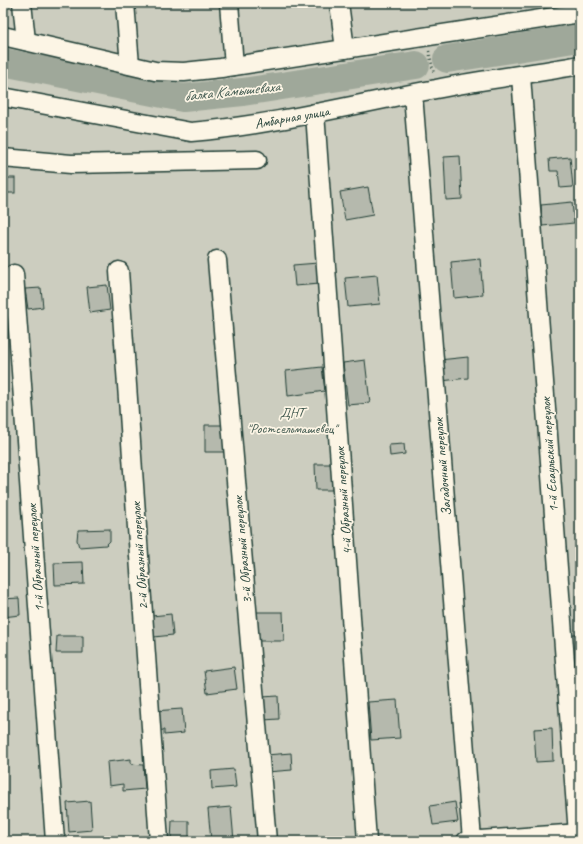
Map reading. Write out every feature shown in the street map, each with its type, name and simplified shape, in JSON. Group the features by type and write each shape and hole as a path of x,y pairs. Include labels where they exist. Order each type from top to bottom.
{"street":[{"path":"22,3 26,41"},
{"path":"125,3 130,65"},
{"path":"229,3 234,66"},
{"path":"339,3 345,49"},
{"path":"3,36 155,71 184,72 234,66 426,37 545,10 580,13"},
{"name":"Амбарная улица","path":"3,97 191,132 217,130 315,113 413,94 436,88 522,76 580,64"},
{"name":"1-й Есаульский переулок","path":"522,76 579,834"},
{"name":"Загадочный переулок","path":"413,94 469,841"},
{"name":"4-й Образный переулок","path":"315,113 367,841"},
{"path":"3,158 71,164 257,160"},
{"name":"3-й Образный переулок","path":"217,260 267,841"},
{"name":"2-й Образный переулок","path":"119,271 158,841"},
{"name":"1-й Образный переулок","path":"14,274 55,841"},
{"path":"469,841 579,834"}],"path":[{"path":"426,37 436,88"}],"green space":[{"name":"ДНТ \"Ростсельмашевец\"","path":"3,3 580,3 580,841 3,841"}],"building":[{"path":"460,156 462,199 446,200 444,157"},
{"path":"570,157 573,187 560,188 558,171 550,171 549,159"},
{"path":"3,178 15,178 15,193 3,193"},
{"path":"368,187 373,215 345,220 340,192"},
{"path":"572,202 574,223 542,226 541,205"},
{"path":"480,259 483,295 454,298 451,262"},
{"path":"318,263 320,284 295,286 293,265"},
{"path":"377,275 380,304 348,307 345,278"},
{"path":"107,285 110,310 90,313 87,287"},
{"path":"41,288 43,307 28,309 25,289"},
{"path":"468,357 468,378 441,381 439,360"},
{"path":"365,360 370,403 348,405 343,363"},
{"path":"322,367 325,391 288,396 286,371"},
{"path":"205,425 223,425 224,452 205,452"},
{"path":"404,444 405,454 390,456 389,445"},
{"path":"315,464 332,464 332,490 316,490"},
{"path":"110,529 110,541 106,545 79,547 77,540 78,530"},
{"path":"83,562 84,584 55,585 54,563"},
{"path":"19,598 20,615 3,617 3,599"},
{"path":"254,612 283,612 284,641 254,641"},
{"path":"171,614 173,635 154,637 152,616"},
{"path":"570,634 580,634 580,676 570,677"},
{"path":"57,636 83,636 83,653 56,653"},
{"path":"234,667 237,689 207,693 204,671"},
{"path":"278,696 279,719 263,720 262,697"},
{"path":"397,700 400,738 371,740 368,702"},
{"path":"182,709 184,733 164,735 164,730 155,731 153,711"},
{"path":"552,728 553,761 536,762 534,729"},
{"path":"291,753 292,770 267,772 266,755"},
{"path":"131,759 131,764 143,765 145,789 123,791 123,784 109,786 107,762"},
{"path":"234,769 236,787 212,789 211,771"},
{"path":"90,801 92,830 69,832 67,803"},
{"path":"455,802 458,822 433,825 430,806"},
{"path":"231,807 234,841 211,841 208,809"},
{"path":"172,821 189,821 189,841 171,841"}],"waterway":[{"name":"балка Камышеваха","path":"447,59 580,38"},
{"name":"балка Камышеваха","path":"3,62 183,98 243,92 416,65"}]}
